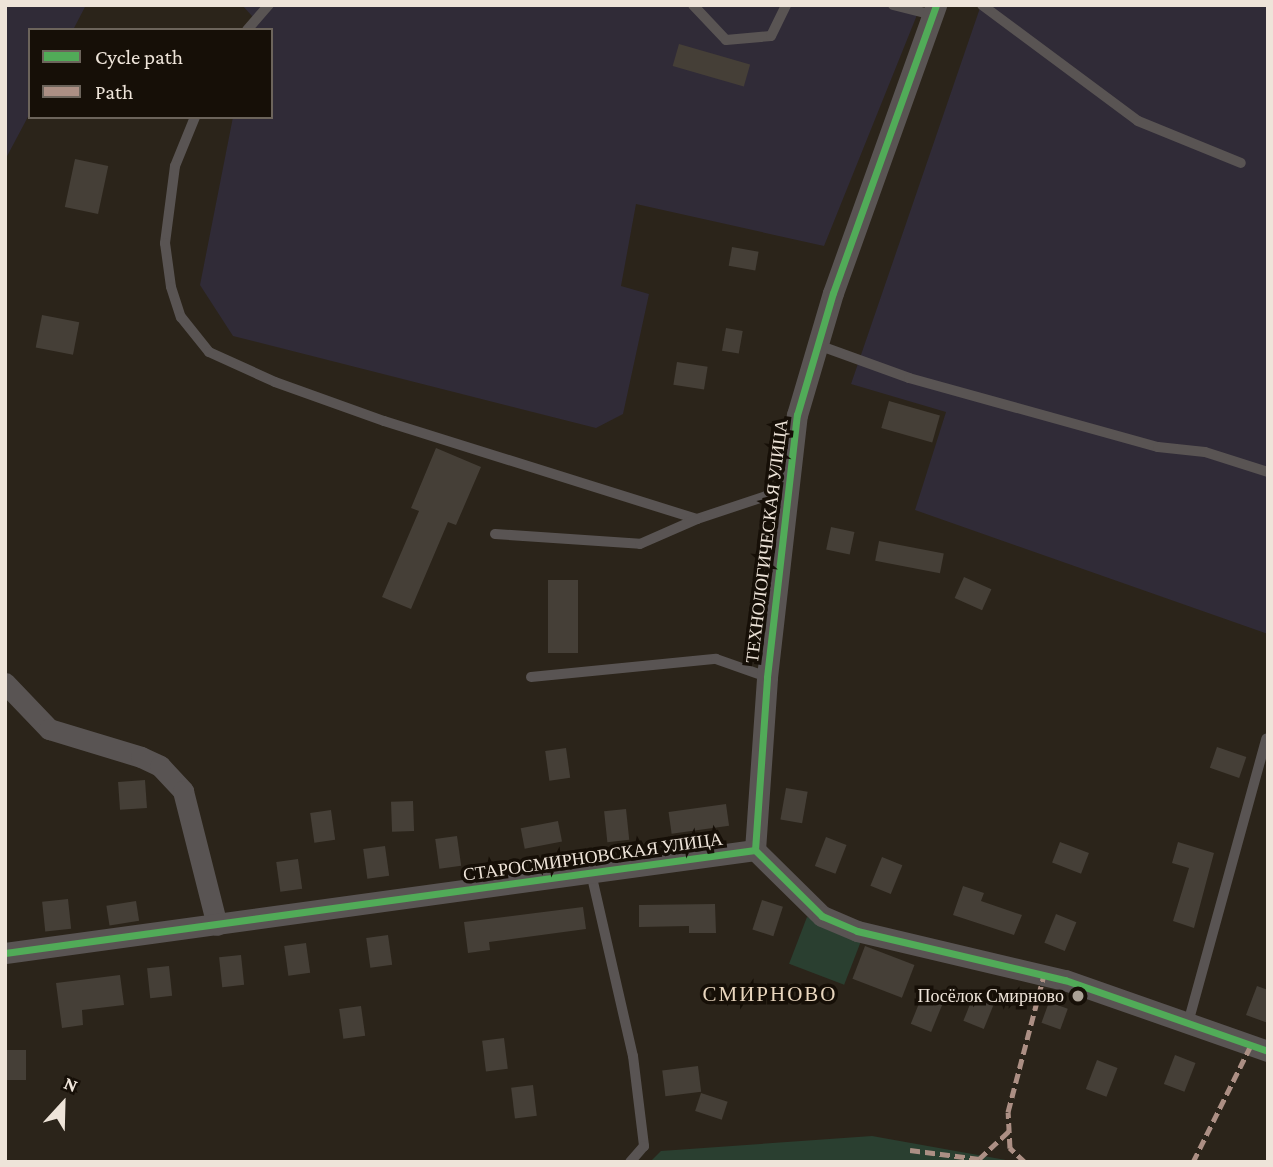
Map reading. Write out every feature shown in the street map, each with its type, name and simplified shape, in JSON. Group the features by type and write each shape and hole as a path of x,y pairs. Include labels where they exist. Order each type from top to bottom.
{"street":[{"name":"ТЕХНОЛОГИЧЕСКАЯ УЛИЦА","path":"755,850 767,677 797,415 818,345 935,10"},
{"path":"5,683 49,729 141,757 160,766 183,791 217,925"},
{"name":"СТАРОСМИРНОВСКАЯ УЛИЦА","path":"5,953 755,850"},
{"path":"755,850 822,916 857,931 1065,980 1268,1051"}],"lane":[{"path":"249,28 269,5"},
{"path":"693,5 726,40 771,36 786,5"},
{"path":"893,5 935,10"},
{"path":"982,5 1138,121 1241,163"},
{"path":"194,119 175,166 165,243 171,287 181,317 209,352 275,382 384,421 697,519"},
{"path":"818,345 909,378 1158,447 1205,452 1268,472"},
{"path":"495,534 640,544 697,519 790,488"},
{"path":"531,677 716,659 767,677"},
{"path":"1188,1023 1266,739"},
{"path":"591,873 633,1056 644,1146 629,1162"}],"shaded area":[{"path":"5,5 86,5 74,28 28,28 28,117 5,160"},
{"path":"242,5 921,5 824,246 636,204 621,286 649,294 623,414 596,428 233,336 200,285 233,119 273,119 273,28 249,28 252,16"},
{"path":"981,5 1268,5 1268,634 915,510 946,412 851,384"}],"green space":[{"path":"807,917 862,938 844,985 789,964"},
{"path":"872,1136 1017,1162 650,1162 661,1151"}],"building":[{"path":"679,44 750,64 744,87 673,66"},
{"path":"75,159 108,166 98,214 65,207"},
{"path":"732,247 759,252 755,270 729,266"},
{"path":"42,315 79,322 73,355 36,347"},
{"path":"726,328 743,331 739,354 722,351"},
{"path":"677,362 708,367 704,390 673,385"},
{"path":"889,401 940,416 932,443 881,428"},
{"path":"436,448 481,467 456,525 448,522 411,609 382,597 419,511 411,508"},
{"path":"831,527 854,532 850,554 826,549"},
{"path":"879,541 944,554 940,573 875,561"},
{"path":"964,577 991,589 982,610 955,598"},
{"path":"548,580 578,580 578,653 548,653"},
{"path":"1217,747 1246,757 1239,778 1210,768"},
{"path":"566,748 570,778 549,781 545,751"},
{"path":"145,780 147,808 120,810 118,782"},
{"path":"786,788 808,792 802,823 780,820"},
{"path":"413,801 414,831 392,832 391,802"},
{"path":"726,804 729,826 672,834 669,812"},
{"path":"626,809 629,840 607,842 604,811"},
{"path":"331,810 335,840 314,843 310,813"},
{"path":"558,821 562,842 525,849 521,828"},
{"path":"457,836 461,866 439,869 435,839"},
{"path":"826,837 847,845 835,874 815,866"},
{"path":"1060,842 1089,853 1081,874 1052,863"},
{"path":"1178,842 1214,853 1194,928 1173,921 1189,868 1172,863"},
{"path":"385,846 389,876 367,879 363,849"},
{"path":"882,857 902,865 891,894 870,886"},
{"path":"298,859 302,889 280,892 276,862"},
{"path":"963,886 984,893 981,901 1022,915 1014,935 953,915"},
{"path":"68,899 71,929 45,932 42,902"},
{"path":"762,900 783,907 773,936 752,929"},
{"path":"136,901 139,921 109,925 106,906"},
{"path":"715,904 716,933 689,933 689,926 639,927 639,905"},
{"path":"583,907 586,929 489,942 490,950 468,953 464,922"},
{"path":"1056,914 1076,922 1065,951 1044,943"},
{"path":"388,935 392,965 370,968 366,938"},
{"path":"306,943 310,973 288,976 284,946"},
{"path":"865,946 914,965 902,998 852,979"},
{"path":"241,955 244,985 222,987 219,957"},
{"path":"169,966 172,996 150,998 147,968"},
{"path":"120,975 124,1005 82,1010 83,1025 62,1028 56,983"},
{"path":"1257,986 1268,990 1268,1023 1246,1015"},
{"path":"975,992 995,1000 984,1029 963,1021"},
{"path":"922,996 942,1004 931,1032 911,1024"},
{"path":"1049,1002 1068,1009 1060,1030 1041,1023"},
{"path":"361,1006 365,1036 343,1039 339,1009"},
{"path":"504,1038 508,1069 486,1071 482,1041"},
{"path":"5,1050 26,1050 26,1080 5,1080"},
{"path":"1175,1055 1196,1063 1184,1092 1164,1084"},
{"path":"1097,1060 1118,1068 1106,1097 1086,1089"},
{"path":"698,1066 701,1092 665,1096 662,1070"},
{"path":"533,1085 537,1116 515,1118 511,1088"},
{"path":"701,1093 728,1102 722,1120 695,1111"}],"marked path":[{"path":"1025,1162 1010,1148 1008,1112 1044,975"},
{"path":"1193,1162 1251,1045"},
{"path":"910,1150 979,1159 1009,1131"}],"cycle path":[{"path":"755,850 767,677 797,415 833,293 936,5"},
{"path":"5,953 755,850 822,916 857,931 1065,980 1268,1051"}],"place":[{"name":"Посёлок Смирново","path":"1078,996"}],"district":[{"name":"СМИРНОВО","path":"770,994"}]}
